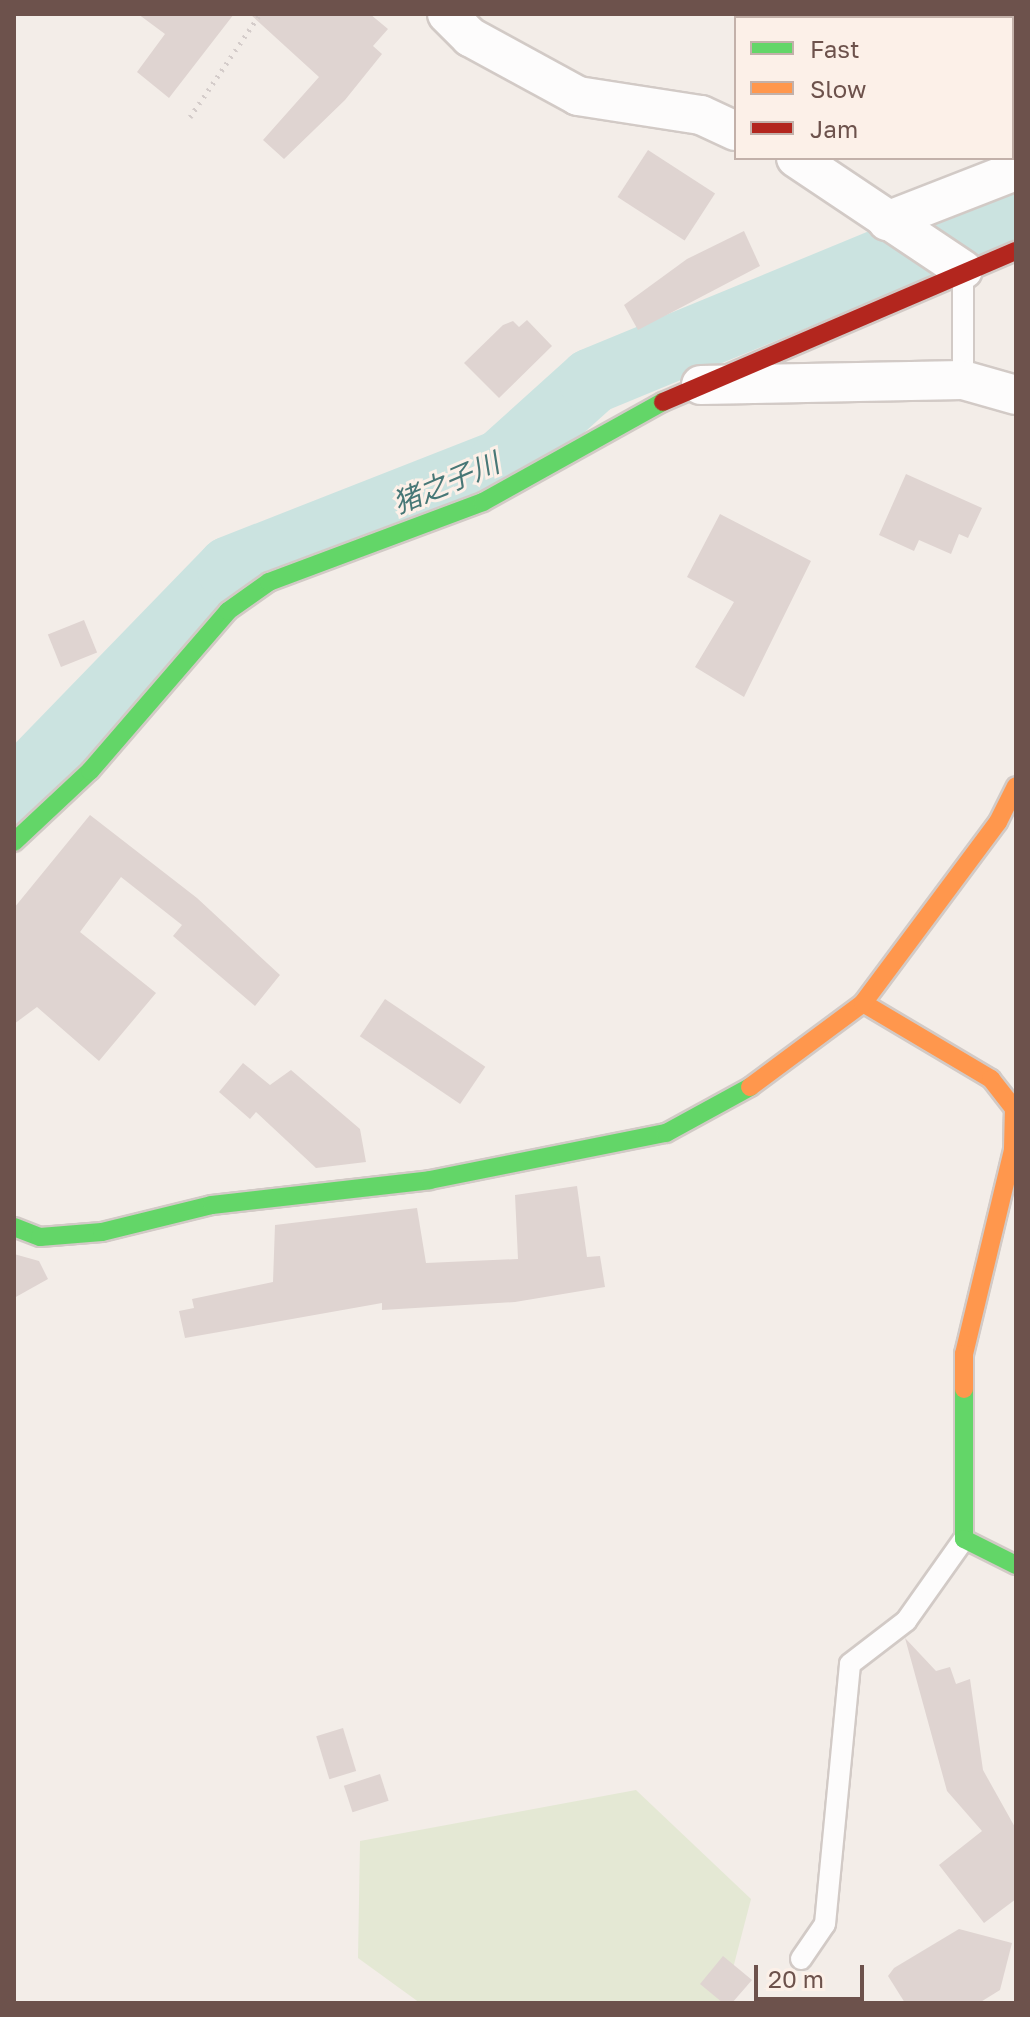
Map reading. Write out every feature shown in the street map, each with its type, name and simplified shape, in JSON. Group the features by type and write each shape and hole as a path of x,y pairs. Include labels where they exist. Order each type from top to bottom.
{"street":[{"path":"447,14 470,37 578,96 701,115 734,130"},
{"path":"799,160 956,266"},
{"path":"893,225 1015,168"},
{"path":"14,842 90,771 228,611 269,582 483,502 694,385 956,266 1016,251"},
{"path":"694,385 963,380 1016,395"},
{"path":"14,1227 40,1237 102,1232 212,1205 430,1180 666,1133 745,1091 863,1003 998,822 1016,786"},
{"path":"863,1003 991,1079 1014,1108 1013,1150 964,1354 964,1539 1016,1565"}],"lane":[{"path":"956,266 963,380"},
{"path":"801,1959 825,1924 850,1664 906,1621 964,1539"}],"path":[{"path":"190,117 260,14"}],"green space":[{"path":"636,1790 751,1899 724,2003 420,2003 358,1958 360,1841"}],"building":[{"path":"138,14 234,14 169,98 137,72 165,34"},
{"path":"250,14 370,14 388,29 373,46 382,54 345,100 284,159 263,140 319,77"},
{"path":"648,150 715,194 685,241 618,197"},
{"path":"744,231 760,266 638,330 624,305 687,259"},
{"path":"527,320 552,346 499,398 464,363 503,325 513,321 519,327"},
{"path":"906,474 982,508 968,538 959,534 951,554 919,540 914,551 879,535"},
{"path":"720,514 811,561 744,697 695,667 734,602 687,577"},
{"path":"84,620 97,652 61,667 48,635"},
{"path":"90,815 197,898 280,975 255,1006 173,936 182,925 121,877 80,932 156,993 99,1061 37,1007 14,1024 14,908"},
{"path":"385,999 485,1067 460,1104 360,1036"},
{"path":"243,1063 270,1085 291,1070 360,1129 366,1162 316,1168 256,1112 250,1119 219,1092"},
{"path":"577,1186 587,1257 600,1256 605,1287 515,1302 382,1310 382,1303 185,1338 179,1311 194,1308 192,1299 273,1282 275,1225 417,1208 426,1263 518,1259 515,1195"},
{"path":"14,1254 39,1261 48,1279 14,1298"},
{"path":"905,1638 936,1671 950,1667 956,1684 970,1679 983,1770 1016,1829 1016,1899 984,1923 939,1865 982,1831 947,1791"},
{"path":"343,1728 356,1771 329,1779 316,1736"},
{"path":"380,1774 389,1801 353,1812 344,1786"},
{"path":"959,1929 1012,1943 1000,1990 979,2003 905,2003 888,1976 894,1968"},
{"path":"723,1956 752,1980 732,2003 723,2003 700,1984"}],"waterway":[{"name":"猪之子川","path":"14,792 230,569 501,463 592,381 1016,206"}],"traffic: fast":[{"path":"14,842 90,771 228,611 269,582 483,502 663,402"},
{"path":"14,1227 40,1237 102,1232 212,1205 430,1180 666,1133 750,1087"},
{"path":"964,1389 964,1539 1016,1565"}],"traffic: slow":[{"path":"750,1087 863,1003 998,822 1016,786"},
{"path":"863,1003 991,1079 1014,1108 1013,1150 964,1354 964,1389"}],"traffic: jam":[{"path":"663,402 1016,251"}]}
